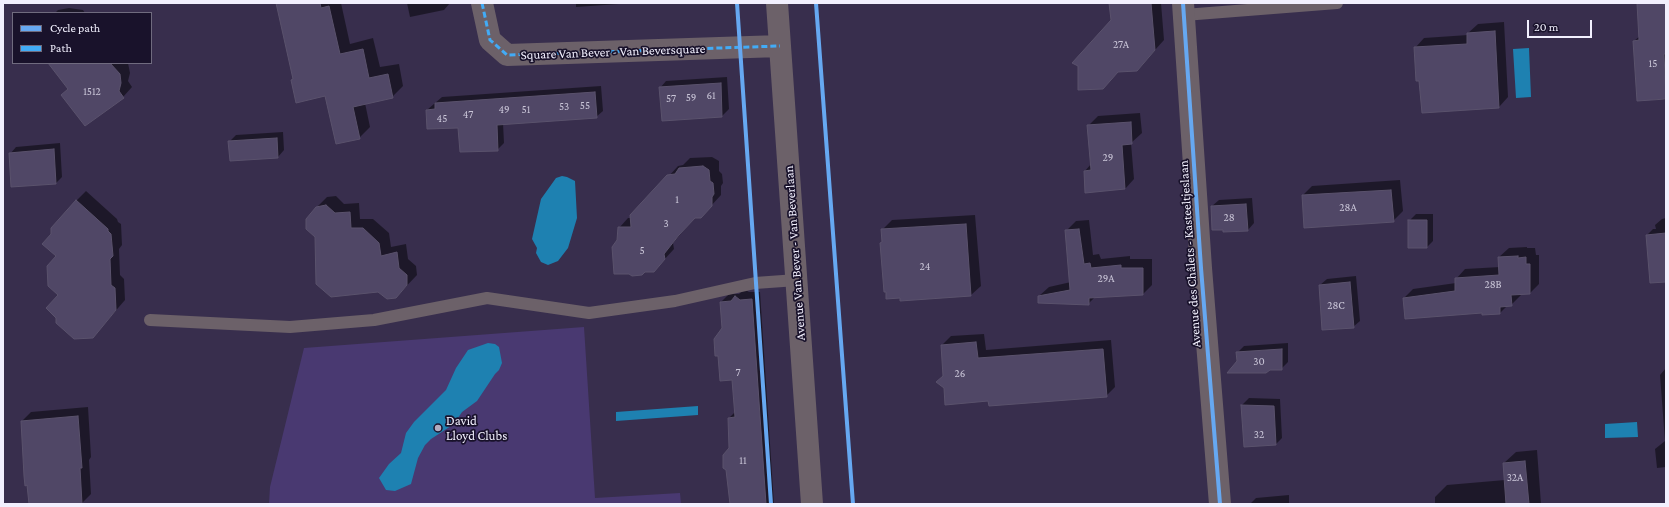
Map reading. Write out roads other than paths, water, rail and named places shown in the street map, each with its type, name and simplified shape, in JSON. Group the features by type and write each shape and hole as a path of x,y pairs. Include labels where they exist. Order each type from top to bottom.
{"street":[{"name":"Square Van Bever - Van Beversquare","path":"482,3 490,40 507,55 780,46"},
{"name":"Avenue Van Bever - Van Beverlaan","path":"777,3 812,504"},
{"name":"Avenue des Châlets - Kasteeltjeslaan","path":"1183,9 1201,268 1220,504"}],"lane":[{"path":"1183,9 1337,3"},
{"path":"150,320 290,327 374,320 487,298 589,313 674,301 756,283 797,280"}],"water":[{"path":"1529,48 1531,97 1516,98 1513,49"},
{"path":"562,176 575,181 577,218 568,248 558,261 548,265 541,262 536,253 537,248 532,239 541,199 556,178"},
{"path":"488,343 495,344 499,347 502,363 499,370 477,401 462,412 454,424 431,439 425,445 418,458 411,484 395,491 386,490 379,478 389,464 401,453 406,433 414,422 446,390 456,368 468,350"},
{"path":"698,406 698,415 616,421 616,412"},
{"path":"1637,422 1638,437 1605,438 1605,424"}],"place":[{"name":"David Lloyd Clubs","path":"438,428"}]}
